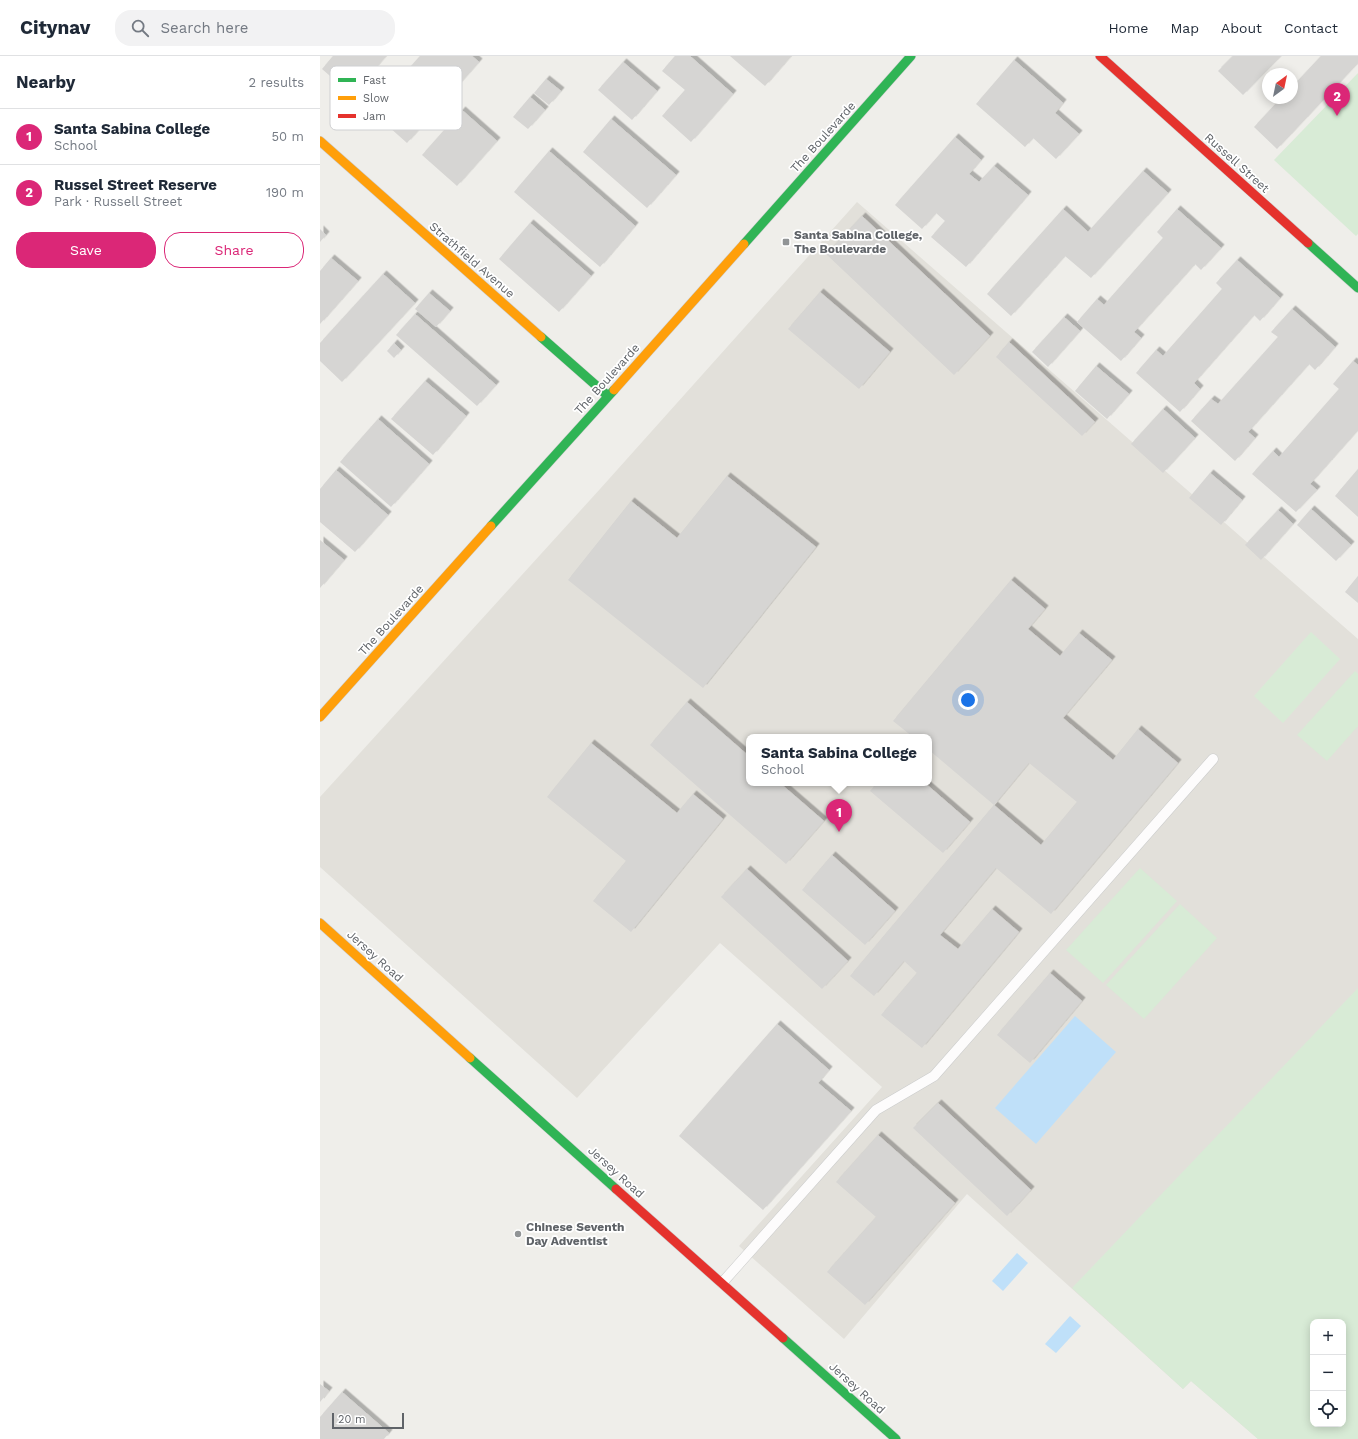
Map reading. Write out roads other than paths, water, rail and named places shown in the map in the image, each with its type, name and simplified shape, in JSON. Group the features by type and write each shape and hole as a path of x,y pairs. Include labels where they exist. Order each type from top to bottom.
{"street":[{"name":"The Boulevarde","path":"320,717 911,56"},
{"name":"Russell Street","path":"1100,56 1358,288"},
{"name":"Strathfield Avenue","path":"320,141 608,396"},
{"name":"Jersey Road","path":"320,923 896,1439"}],"lane":[{"path":"722,1283 876,1110 934,1076 1213,759"}],"water":[{"path":"1075,1016 1116,1052 1036,1144 995,1108"},
{"path":"1017,1253 1028,1263 1003,1291 992,1281"},
{"path":"1070,1316 1081,1326 1056,1353 1045,1344"}],"place":[{"name":"Russel Street Reserve","path":"1337,116"},
{"name":"Santa Sabina College, The Boulevarde","path":"786,242"},
{"name":"Santa Sabina College","path":"839,832"},
{"name":"Chinese Seventh Day Adventist","path":"518,1234"}]}
